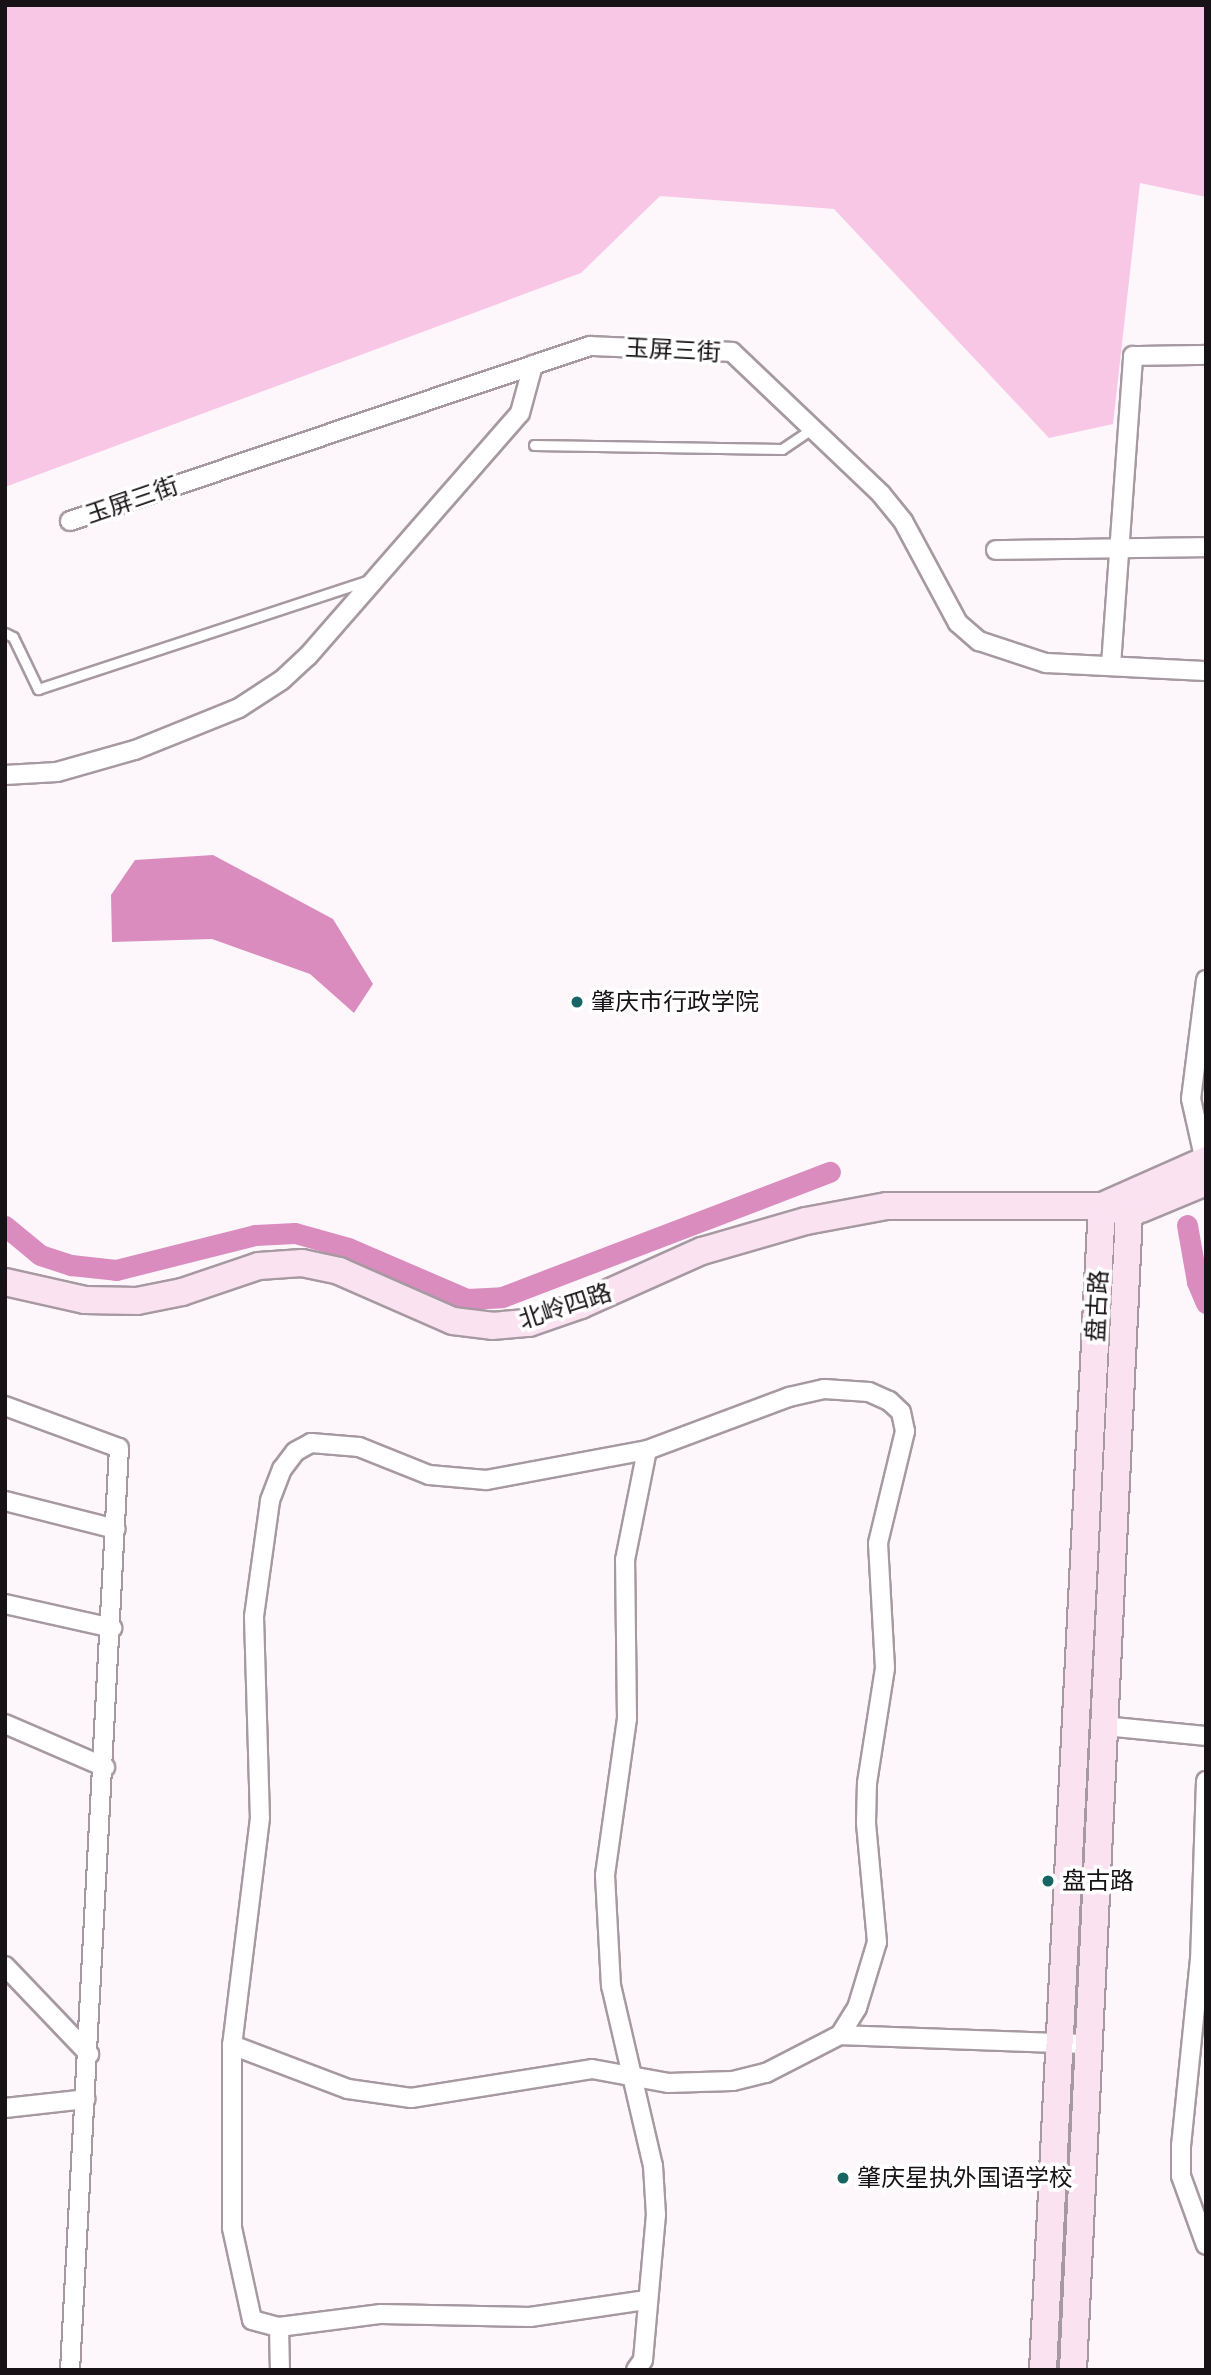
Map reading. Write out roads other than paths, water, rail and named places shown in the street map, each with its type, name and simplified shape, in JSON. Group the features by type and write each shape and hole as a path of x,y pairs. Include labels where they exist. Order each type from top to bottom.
{"street":[{"name":"玉屏三街","path":"70,521 590,346 732,352 903,521 958,624 979,641 1046,663 1206,671"},
{"path":"1111,665 1116,546 1133,356 1206,355"},
{"path":"5,775 57,772 91,764 239,708 308,656 520,413 533,365"},
{"path":"996,550 1116,546 1206,547"},
{"path":"1102,1206 1205,1160 1191,1099 1206,980"},
{"path":"1129,1213 1206,1182"},
{"name":"北岭四路","path":"5,1282 85,1300 137,1301 182,1292 259,1266 302,1263 339,1271 453,1321 492,1326 529,1322 702,1251 806,1221 887,1206 1102,1206 1129,1213"},
{"name":"盘古路","path":"1043,2370 1102,1206"},
{"name":"盘古路","path":"1073,2370 1129,1213"},
{"path":"647,2300 530,2317 381,2314 279,2327 252,2320 232,2228 232,2045 260,1818 256,1577 270,1501 282,1469 295,1452 311,1443 359,1447 429,1475 459,1480 486,1480 647,1450 789,1397 824,1390 869,1392 901,1412 904,1451 878,1543 885,1668 867,1783 868,1854 877,1942 857,2007 840,2035"},
{"path":"5,1406 119,1448 105,1767 70,2370"},
{"path":"636,2370 643,2360 656,2215 653,2166 628,2072 611,1986 605,1875 627,1719 625,1560 647,1450"},
{"path":"5,1502 116,1530"},
{"path":"1082,1590 1111,1591"},
{"path":"5,1604 112,1628"},
{"path":"5,1724 105,1767"},
{"path":"1104,1726 1206,1736"},
{"path":"1206,1781 1199,2035 1181,2176 1206,2245"},
{"path":"5,1966 89,2054"},
{"path":"232,2045 335,2084 381,2096 411,2098 592,2069 628,2072 668,2083 733,2081 766,2073 840,2035 1089,2044"},
{"path":"5,2108 86,2099"},
{"path":"279,2327 280,2370"}],"lane":[{"path":"534,445 782,449 812,429"},
{"path":"5,633 13,637 38,689 376,578"}],"waterway":[{"path":"5,1226 40,1255 71,1265 116,1270 255,1235 295,1233 348,1248 467,1299 502,1297 830,1172"},
{"path":"1187,1225 1197,1282 1206,1303"}],"place":[{"name":"肇庆市行政学院","path":"577,1002"},
{"name":"盘古路","path":"1048,1881"},
{"name":"肇庆星执外国语学校","path":"843,2178"}]}
